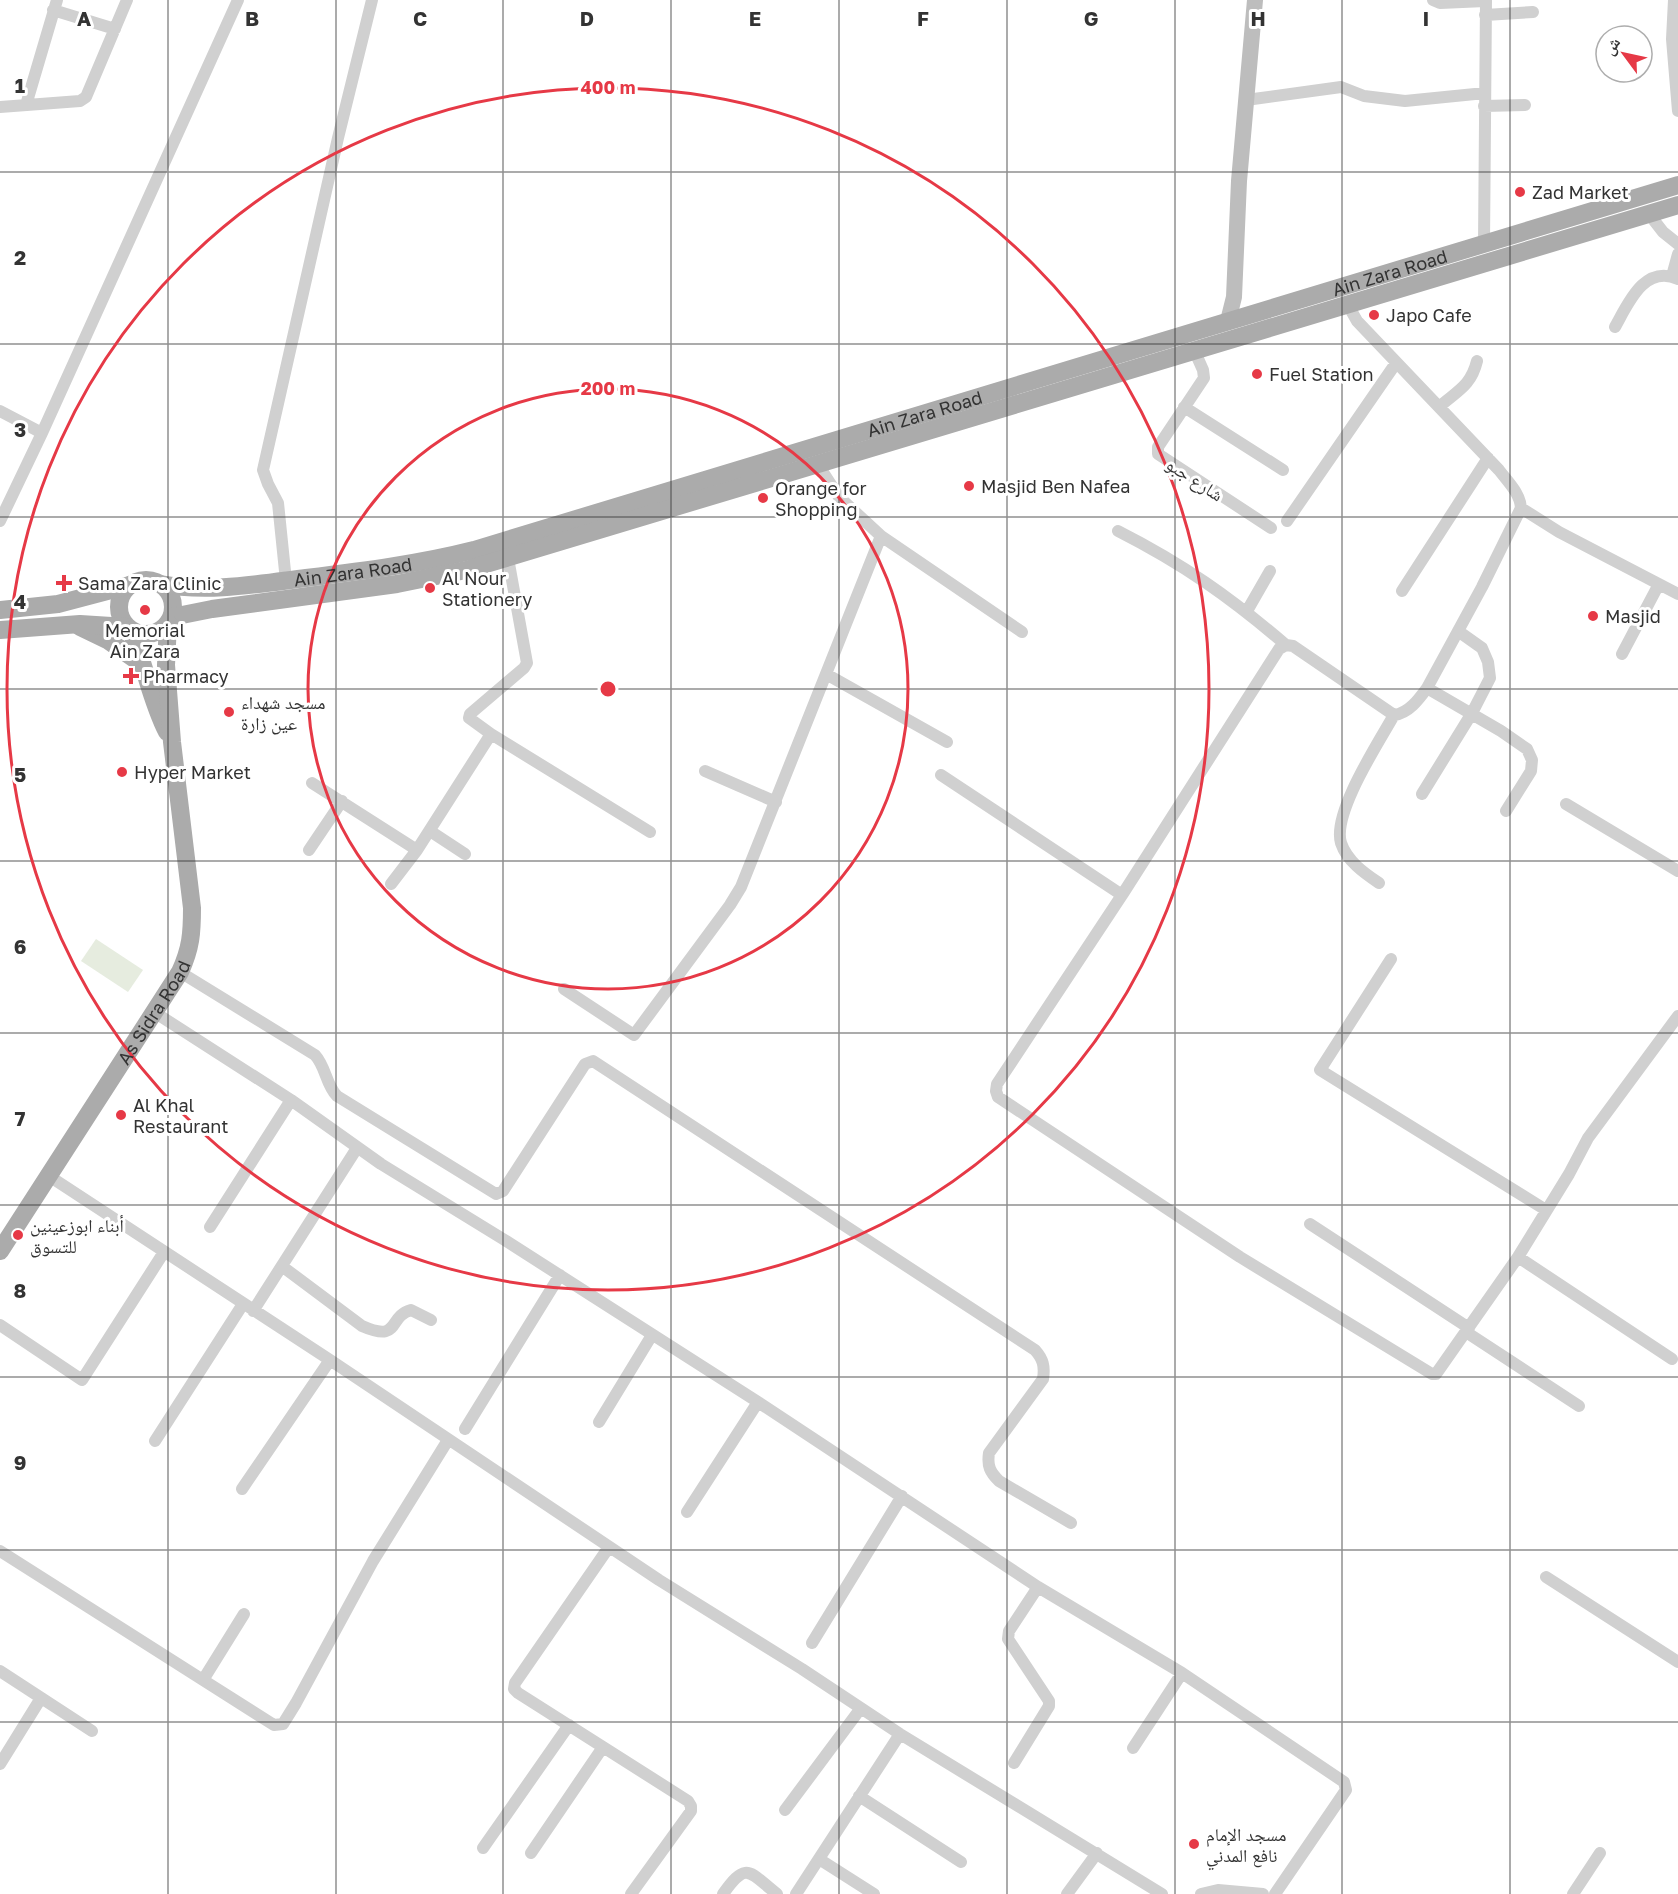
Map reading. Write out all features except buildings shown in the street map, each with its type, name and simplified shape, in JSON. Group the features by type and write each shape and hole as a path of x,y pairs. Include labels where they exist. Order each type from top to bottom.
{"main road":[{"name":"Ain Zara Road","path":"160,584 197,589 286,581 396,567 474,550 1678,185"},
{"name":"Ain Zara Road","path":"170,620 200,611 397,584 508,558 1678,205"},
{"path":"0,610 43,606 88,598 148,580 165,587 173,604 170,620 159,632 147,635 128,628 96,624 0,630"},
{"path":"130,585 120,598 122,621 128,628 156,710 172,742"},
{"path":"197,589 192,598 193,604 200,611"},
{"path":"88,598 98,607 99,614 96,624"},
{"name":"As Sidra Road","path":"0,1251 180,972 191,944 192,908 172,742 166,665 170,620"},
{"path":"73,624 110,641 142,664"}],"street":[{"path":"0,107 82,100 88,93 127,0"},
{"path":"0,521 238,0"},
{"path":"286,581 278,502 263,470 335,150 372,0"},
{"path":"1228,321 1234,289 1239,181 1255,0"},
{"path":"1433,0 1440,3 1486,1 1484,244"},
{"path":"1674,0 1672,39 1678,111"},
{"path":"26,105 55,5 115,28"},
{"path":"1485,15 1533,12"},
{"path":"1246,100 1341,87 1364,96 1405,101 1485,93"},
{"path":"1484,106 1525,105"},
{"path":"1649,214 1663,232 1678,244"},
{"path":"1615,327 1638,288 1653,278 1675,278 1678,254"},
{"path":"1234,289 1243,303 1256,313"},
{"path":"1118,531 1188,569 1247,611 1286,645 1293,646 1394,715 1403,713 1416,702 1427,688 1482,587 1521,508 1519,496 1488,458 1357,321 1348,305"},
{"name":"شارع جبو","path":"1195,352 1204,378 1158,447 1158,454 1271,528"},
{"path":"1439,407 1470,381 1477,361"},
{"path":"1287,521 1396,363"},
{"path":"1185,407 1283,470"},
{"path":"0,411 42,433"},
{"path":"1402,591 1488,458"},
{"path":"818,463 839,497 881,536 1022,632"},
{"path":"1521,508 1558,532 1678,594"},
{"path":"564,989 631,1034 636,1033 741,887 881,536"},
{"path":"508,558 526,663 524,668 469,716 491,734 650,832"},
{"path":"1247,611 1270,571"},
{"path":"1622,654 1659,584"},
{"path":"1422,794 1472,713 1490,678 1488,662 1482,648 1458,631"},
{"path":"1286,645 1279,649 1122,895 997,1084 998,1097 1240,1257 1432,1374 1438,1371 1518,1257 1569,1174 1588,1138 1678,1016"},
{"path":"826,674 947,742"},
{"path":"1427,688 1472,713 1527,749 1532,760 1531,771 1506,811"},
{"path":"1379,883 1350,858 1342,844 1341,826 1360,773 1394,715"},
{"path":"391,884 430,831 491,734"},
{"path":"705,771 776,802"},
{"path":"941,775 1122,895"},
{"path":"312,783 417,850"},
{"path":"309,850 342,801"},
{"path":"1566,804 1678,871"},
{"path":"430,831 465,854"},
{"path":"1391,958 1320,1070 1546,1210"},
{"path":"180,972 315,1055 321,1062 331,1089 337,1096 496,1194 502,1191 585,1064 592,1061 1035,1350 1041,1356 1044,1365 1043,1379 989,1453 988,1463 990,1472 999,1481 1071,1523"},
{"path":"154,1012 291,1100 357,1148 758,1402 1038,1587 1182,1673 1344,1782 1346,1790 1275,1894"},
{"path":"210,1227 291,1100"},
{"path":"154,1442 248,1308 283,1267 357,1148"},
{"path":"49,1176 330,1360 609,1547 900,1734 1162,1894"},
{"path":"1310,1224 1579,1406"},
{"path":"0,1325 82,1380 164,1252"},
{"path":"1518,1257 1672,1359"},
{"path":"283,1267 362,1326 376,1332 391,1329 406,1311 411,1310 431,1320"},
{"path":"465,1429 560,1275"},
{"path":"599,1422 652,1335"},
{"path":"242,1489 330,1360"},
{"path":"687,1512 758,1402"},
{"path":"0,1551 274,1725 283,1724 373,1561 448,1440"},
{"path":"812,1643 902,1496"},
{"path":"609,1547 515,1683 514,1689 518,1694 688,1801 691,1806 691,1811 631,1894"},
{"path":"1546,1576 1678,1662"},
{"path":"1014,1763 1050,1706 1049,1701 1008,1639 1009,1631 1038,1587"},
{"path":"203,1680 244,1614"},
{"path":"0,1671 92,1731"},
{"path":"1133,1748 1182,1673"},
{"path":"0,1764 41,1698"},
{"path":"785,1810 861,1708"},
{"path":"483,1848 569,1725"},
{"path":"796,1894 900,1734"},
{"path":"531,1853 603,1747"},
{"path":"859,1796 961,1862"},
{"path":"1067,1894 1097,1853"},
{"path":"1573,1894 1600,1853"},
{"path":"819,1859 874,1894"},
{"path":"723,1894 737,1874 744,1872 777,1894"},
{"path":"1201,1894 1218,1890 1263,1894"}],"shaded area":[{"path":"96,939 143,970 128,992 81,961"}],"place":[{"name":"Zad Market","path":"1520,192"},
{"name":"Japo Cafe","path":"1374,315"},
{"name":"Fuel Station","path":"1257,374"},
{"name":"Masjid Ben Nafea","path":"969,486"},
{"name":"Orange for Shopping","path":"763,498"},
{"name":"Sama Zara Clinic","path":"64,583"},
{"name":"Al Nour Stationery","path":"430,588"},
{"name":"Memorial Ain Zara","path":"145,610"},
{"name":"Masjid","path":"1593,616"},
{"name":"Pharmacy","path":"131,676"},
{"name":"مسجد شهداء عين زارة","path":"229,712"},
{"name":"Hyper Market","path":"122,772"},
{"name":"Al Khal Restaurant","path":"121,1115"},
{"name":"أبناء ابوزعينين للتسوق","path":"18,1235"},
{"name":"مسجد الإمام نافع المدني","path":"1194,1844"}]}
